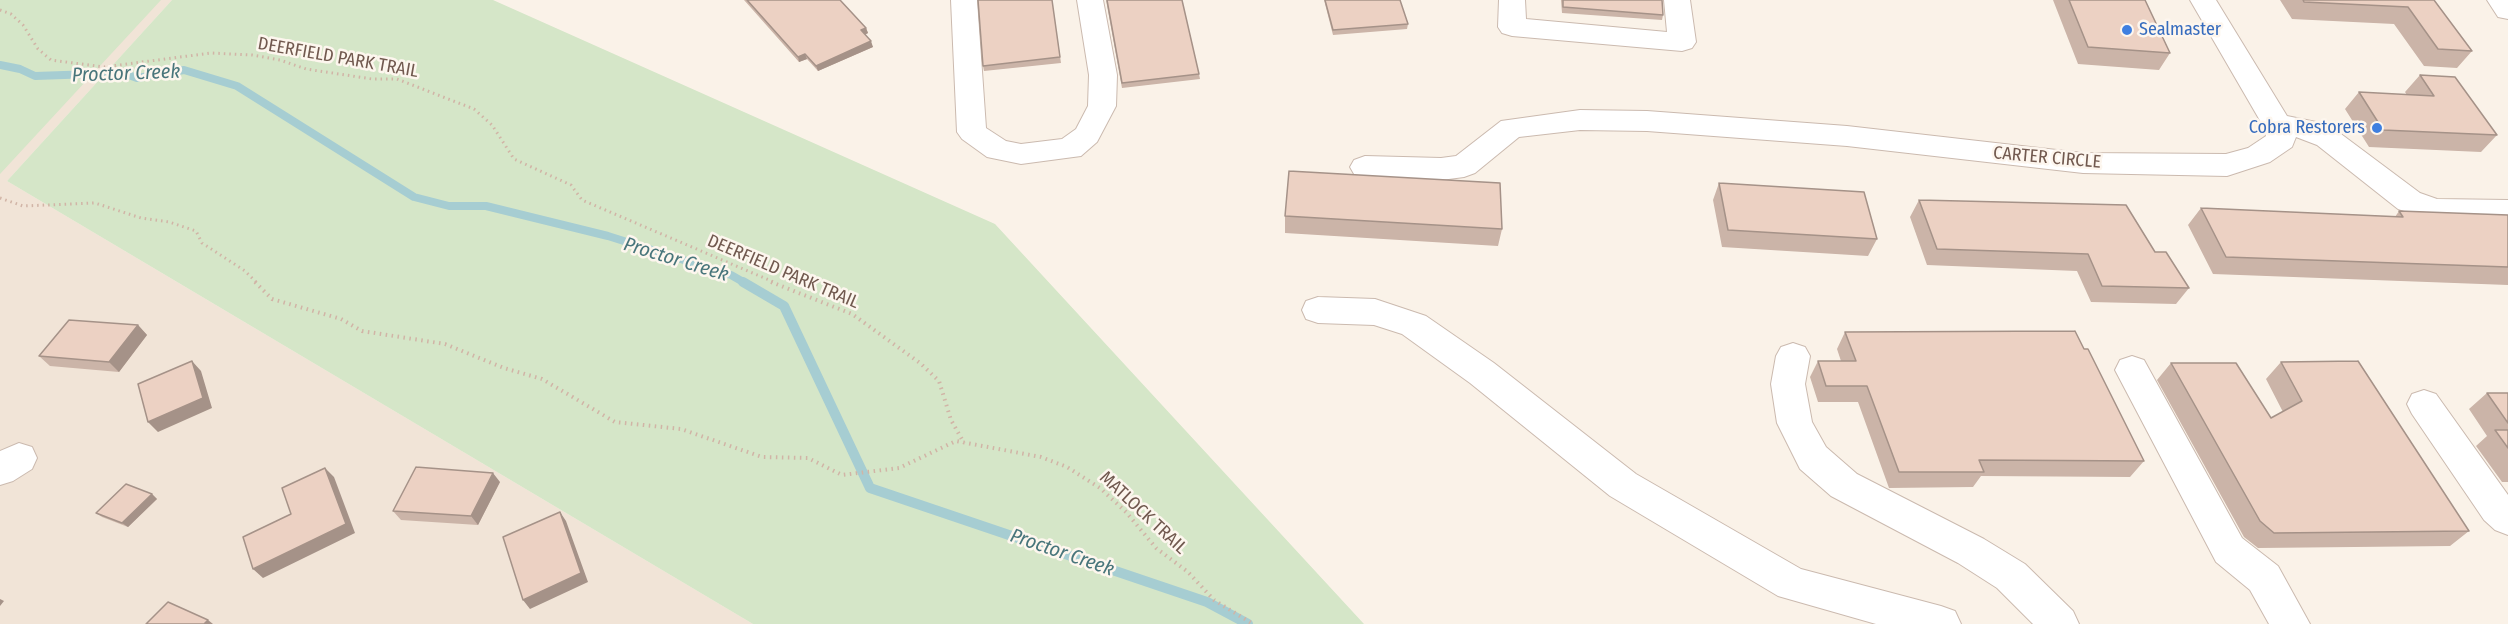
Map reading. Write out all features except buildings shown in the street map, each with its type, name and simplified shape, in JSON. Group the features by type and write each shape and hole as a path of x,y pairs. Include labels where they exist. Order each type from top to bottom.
{"street":[{"path":"964,0 972,132 998,150 1020,154 1070,149 1088,135 1102,106 1103,75 1090,0"},
{"path":"1512,0 1512,27 1682,42 1677,0"},
{"path":"2203,0 2277,124 2306,129 2327,138 2409,201 2435,210 2508,211"},
{"path":"2500,0 2508,11"},
{"name":"CARTER CIRCLE","path":"1365,167 1441,169 1464,166 1511,128 1580,120 1647,121 1847,136 2084,163 2227,165 2259,156 2282,140 2277,124"},
{"path":"1318,310 1375,312 1414,325 1482,373 1623,485 1792,584 1941,624"},
{"path":"1793,356 1788,384 1795,423 1813,458 1844,485 1971,551 2011,576 2060,624"},
{"path":"2132,370 2229,550 2264,578 2290,624"},
{"path":"2424,404 2497,509 2508,519"}],"path":[{"name":"DEERFIELD PARK TRAIL","path":"0,9 11,14 23,24 38,49 51,60 104,67 211,53 252,55 280,60 306,69 372,79 397,79 474,109 492,125 514,159 571,185 582,200 752,276 789,288 852,314 920,363 939,381 951,420 964,443"},
{"path":"0,198 23,206 95,203 141,218 196,231 202,243 245,271 272,299 341,319 362,331 446,344 504,368 542,379 615,422 681,429 762,457 808,458 842,476 899,468 956,441 964,443"},
{"name":"MATLOCK TRAIL","path":"964,443 1041,457 1067,467 1100,488 1126,512 1156,548 1188,572 1214,600 1253,624"}],"shaded area":[{"path":"0,0 172,0 7,181 753,624 0,624"}],"green space":[{"path":"0,0 161,0 0,174"},
{"path":"172,0 493,0 995,224 1364,624 753,624 7,181"}],"waterway":[{"name":"Proctor Creek","path":"0,65 20,69 35,76 123,73 137,78 184,70 237,86 414,197 449,206 486,206 608,236 731,275 745,283"},
{"name":"Proctor Creek","path":"743,282 784,306 870,488 1207,602 1248,624"}],"place":[{"name":"Sealmaster","path":"2127,30"},
{"name":"Cobra Restorers","path":"2377,128"}]}
